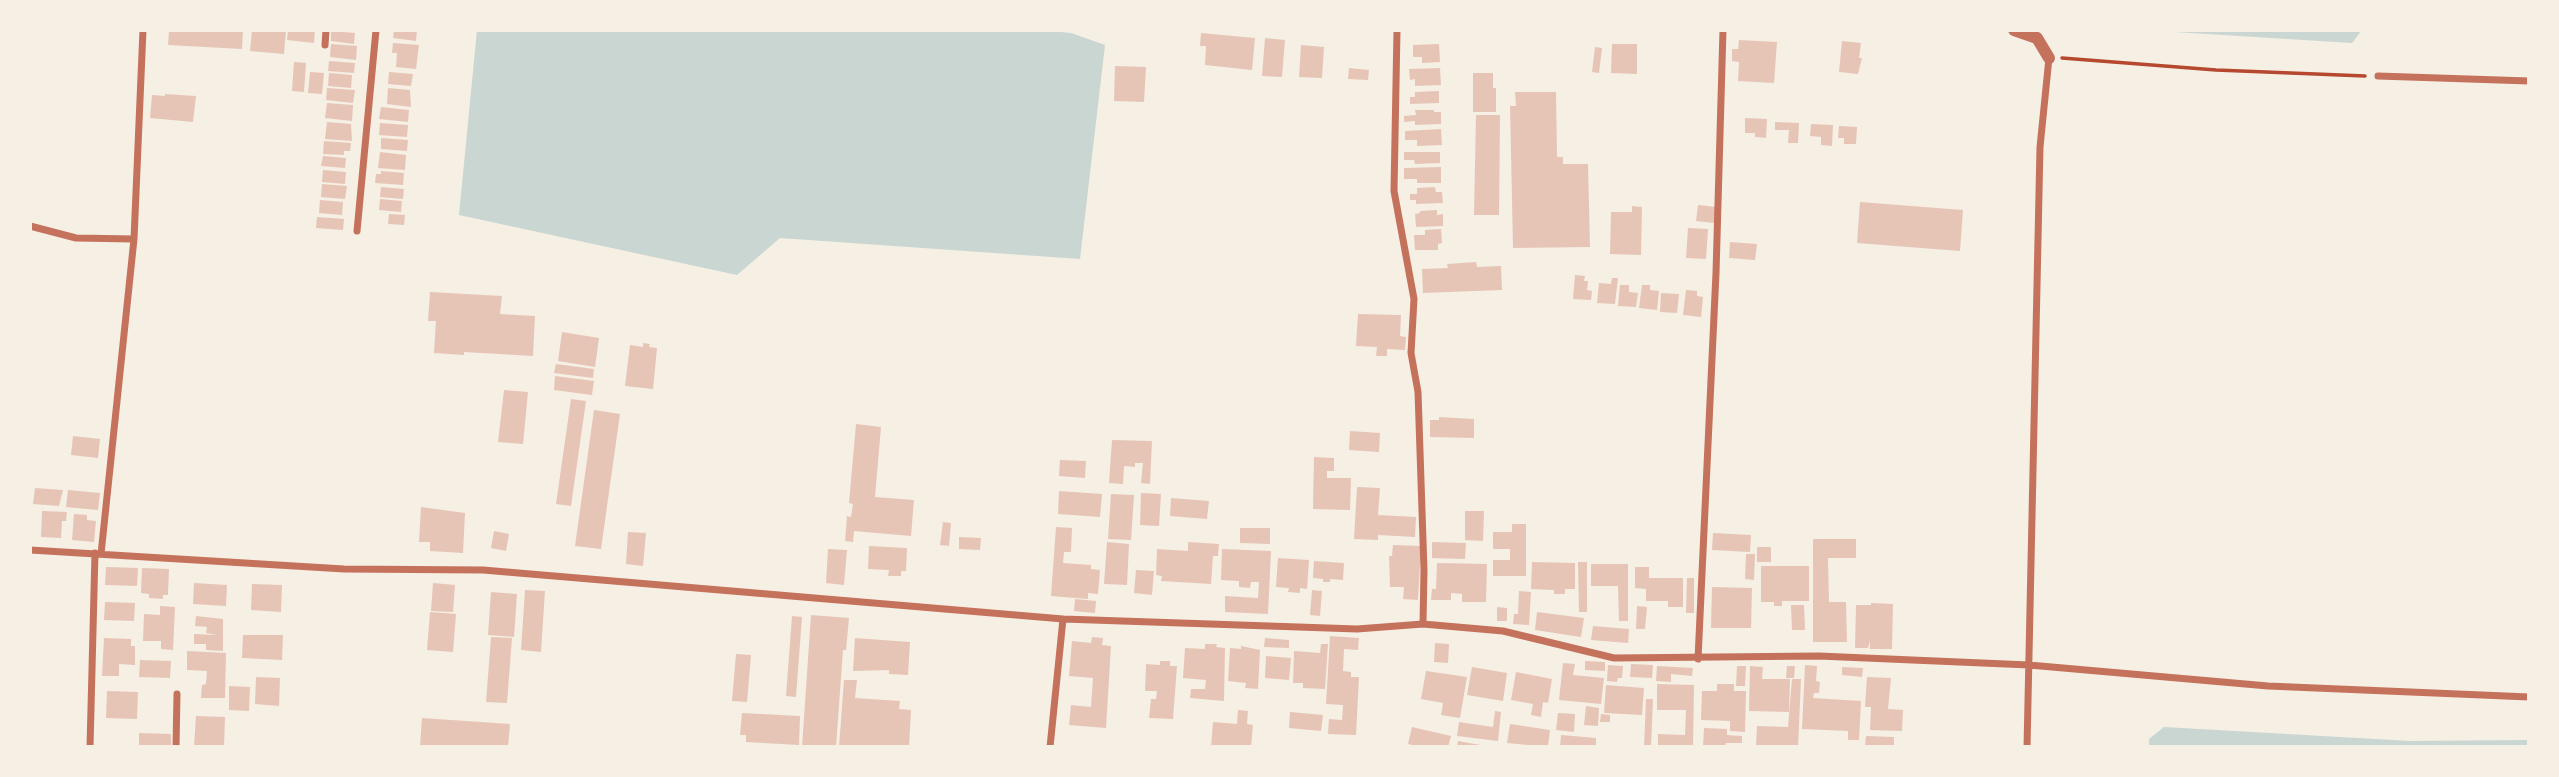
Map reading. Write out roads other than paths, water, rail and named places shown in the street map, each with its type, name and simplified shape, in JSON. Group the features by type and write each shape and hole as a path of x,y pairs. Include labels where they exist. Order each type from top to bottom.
{"street":[{"path":"90,747 98,554 134,239 143,30"},
{"path":"325,46 327,30"},
{"path":"357,231 376,30"},
{"path":"1397,30 1394,191 1414,299 1411,353 1418,393 1424,570 1423,624"},
{"path":"1698,659 1716,273 1723,30"},
{"path":"2014,30 2037,38 2049,58 2040,147 2027,747"},
{"path":"2378,76 2529,81"},
{"path":"30,226 76,238 134,239"},
{"path":"30,550 344,569 483,570 1063,619 1357,629 1423,624 1503,631 1614,658 1819,656 2029,665 2268,686 2529,696"},
{"path":"1050,747 1063,619"},
{"path":"176,747 177,695"}]}
